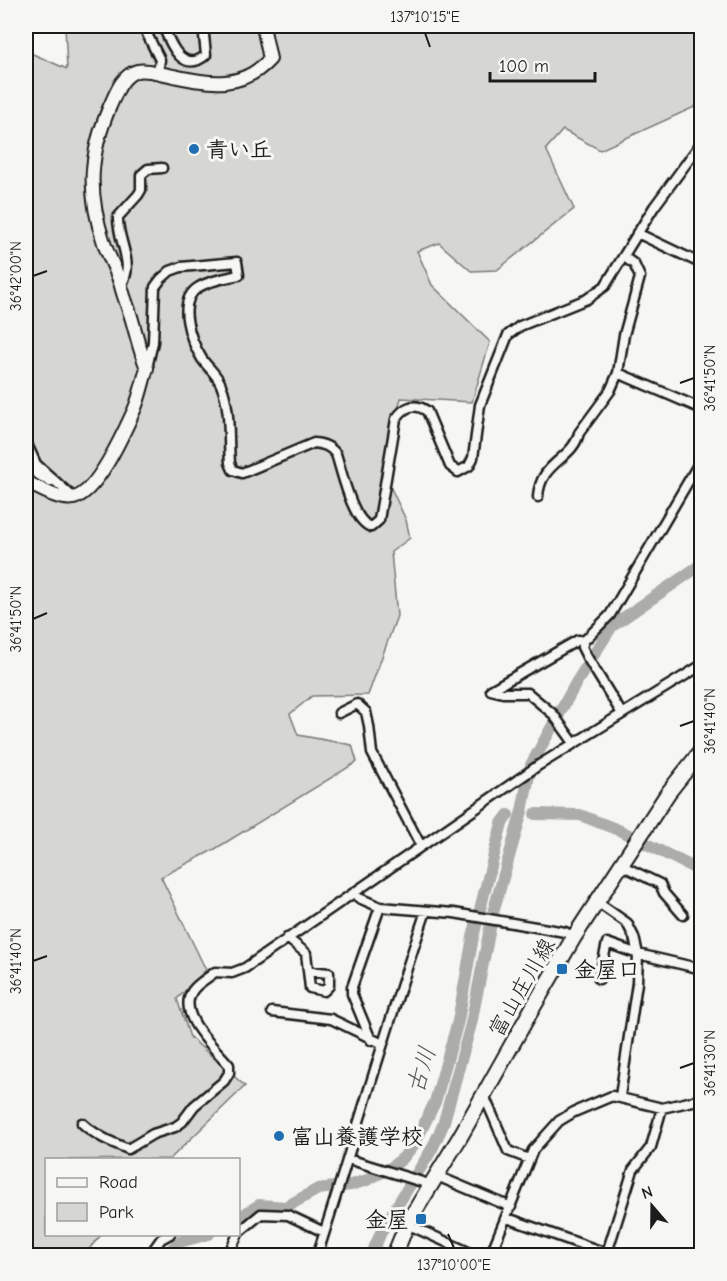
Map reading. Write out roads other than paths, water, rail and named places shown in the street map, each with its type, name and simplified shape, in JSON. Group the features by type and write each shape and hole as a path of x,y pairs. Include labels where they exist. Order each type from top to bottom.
{"main road":[{"name":"富山庄川線","path":"394,1256 407,1224 430,1180 483,1097 574,938 668,793 702,750"}],"street":[{"path":"150,26 147,34 160,60 158,73"},
{"path":"163,26 177,55 193,61 206,56 203,26"},
{"path":"147,368 139,349 121,285 104,242 98,216 92,181 94,154 101,128 114,97 127,76 136,71 147,70 198,82 225,83 251,76 270,59 263,26"},
{"path":"26,482 59,496 74,498 87,492 105,465 135,406 153,342 155,287 170,271 181,267 237,262 238,275 200,286 190,296 186,311 189,330 201,357 217,376 225,396 230,463 233,470 242,473 314,443 322,444 336,454 356,513 365,525 371,527 379,520 396,419 401,412 408,406 415,405 428,411 450,466 458,472 469,466 473,458 480,405 508,335 520,326 587,299 605,286 673,179 702,142"},
{"path":"121,285 127,277 127,262 118,217 141,190 141,175 148,169 162,168"},
{"path":"637,233 702,264"},
{"path":"538,497 539,488 547,470 578,440 579,433 610,391 618,373 624,335 640,277 634,264 624,257"},
{"path":"618,373 702,410"},
{"path":"26,442 36,464 74,498"},
{"path":"622,714 582,647 584,641 610,615 702,458"},
{"path":"26,467 58,485"},
{"path":"574,743 553,714 528,693 503,693 491,690 578,640 584,641"},
{"path":"82,1123 91,1132 105,1140 128,1149 153,1134 175,1127 182,1122 194,1106 229,1074 229,1065 195,1026 190,1015 189,1002 192,991 215,972 232,973 245,968 539,765 702,665"},
{"path":"339,713 357,704 366,712 372,753 421,846"},
{"path":"621,865 660,884 664,893 682,915"},
{"path":"354,893 359,898 380,907 453,913 565,932 574,938"},
{"path":"597,902 627,923 638,954 637,983 620,1096"},
{"path":"371,1040 352,994 352,987 380,907"},
{"path":"317,1256 426,910"},
{"path":"287,938 306,953 308,971"},
{"path":"599,979 607,943 638,954 702,969"},
{"path":"272,1012 331,1019 383,1044"},
{"path":"490,1256 529,1159 542,1138 559,1121 612,1096 620,1096 662,1108 702,1099"},
{"path":"483,1097 508,1151 529,1159"},
{"path":"507,1218 606,1254 633,1170 651,1147 662,1108"},
{"path":"348,1159 407,1177 430,1180 511,1207"},
{"path":"240,1231 261,1214 288,1215 324,1232"},
{"path":"407,1224 477,1256"},
{"path":"149,1256 161,1239 166,1236"},
{"path":"228,1255 237,1236"}],"waterway":[{"path":"371,1256 382,1230 432,1149 443,1125 471,1024 493,913 522,811 531,765 576,683 612,626 702,564"},
{"name":"古川","path":"535,814 580,815 621,831 702,872"},
{"name":"古川","path":"240,1217 259,1205 286,1207 318,1189 351,1185 367,1180 392,1167 415,1143 435,1102 458,1021 473,937 502,823 508,815"},
{"name":"古川","path":"165,1256 179,1242 202,1236"}],"place":[{"name":"青い丘","path":"194,149"},
{"name":"金屋口","path":"562,969"},
{"name":"富山養護学校","path":"279,1136"},
{"name":"金屋","path":"421,1219"}]}
